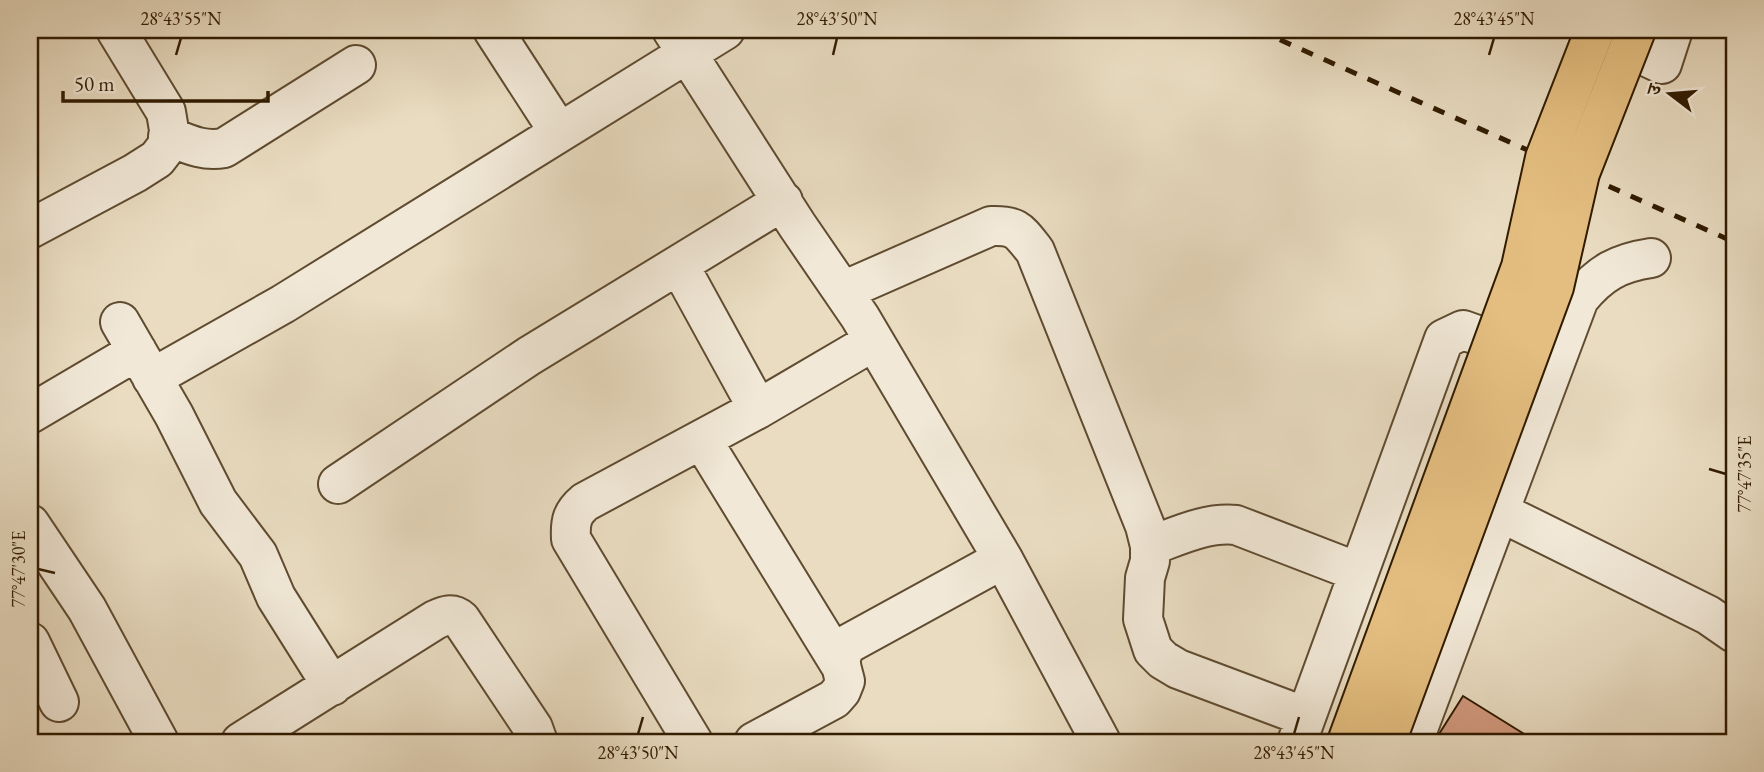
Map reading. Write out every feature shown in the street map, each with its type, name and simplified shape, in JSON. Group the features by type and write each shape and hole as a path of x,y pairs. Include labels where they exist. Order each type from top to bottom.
{"main road":[{"path":"1347,742 1521,267 1545,158 1595,30"},
{"path":"1386,742 1554,287 1580,173 1636,30"}],"street":[{"path":"30,229 157,159 167,146 166,112 116,30"},
{"path":"493,30 559,132"},
{"path":"30,414 137,350 283,304 559,132 679,42 725,30"},
{"path":"1589,30 1662,64 1673,30"},
{"path":"679,42 874,341 1003,559 1101,742"},
{"path":"168,136 199,149 210,151 224,148 356,65"},
{"path":"338,484 529,356 783,201"},
{"path":"843,292 991,226 1009,226 1022,234 1035,251 1145,526 1150,546 1150,561 1145,578 1143,619 1153,650 1178,669 1301,729 1444,339 1463,330 1555,362"},
{"path":"1413,742 1579,299 1590,285 1608,271 1629,261 1651,258"},
{"path":"679,265 758,409"},
{"path":"693,742 571,539 570,524 573,512 585,502 758,409 874,341"},
{"path":"137,350 218,502 258,555 276,597 332,685"},
{"path":"702,440 839,663 845,681 834,699 754,742"},
{"path":"1498,511 1707,615 1734,634"},
{"path":"1150,546 1222,523 1236,525 1358,572"},
{"path":"30,524 87,609 159,742"},
{"path":"839,663 841,653 848,644 1003,559"},
{"path":"242,742 435,620 448,615 457,616 533,728 538,742"},
{"path":"30,642 59,702"}],"building":[{"path":"1463,696 1537,742 1434,742"}],"railway":[{"path":"1258,30 1734,242"}]}
